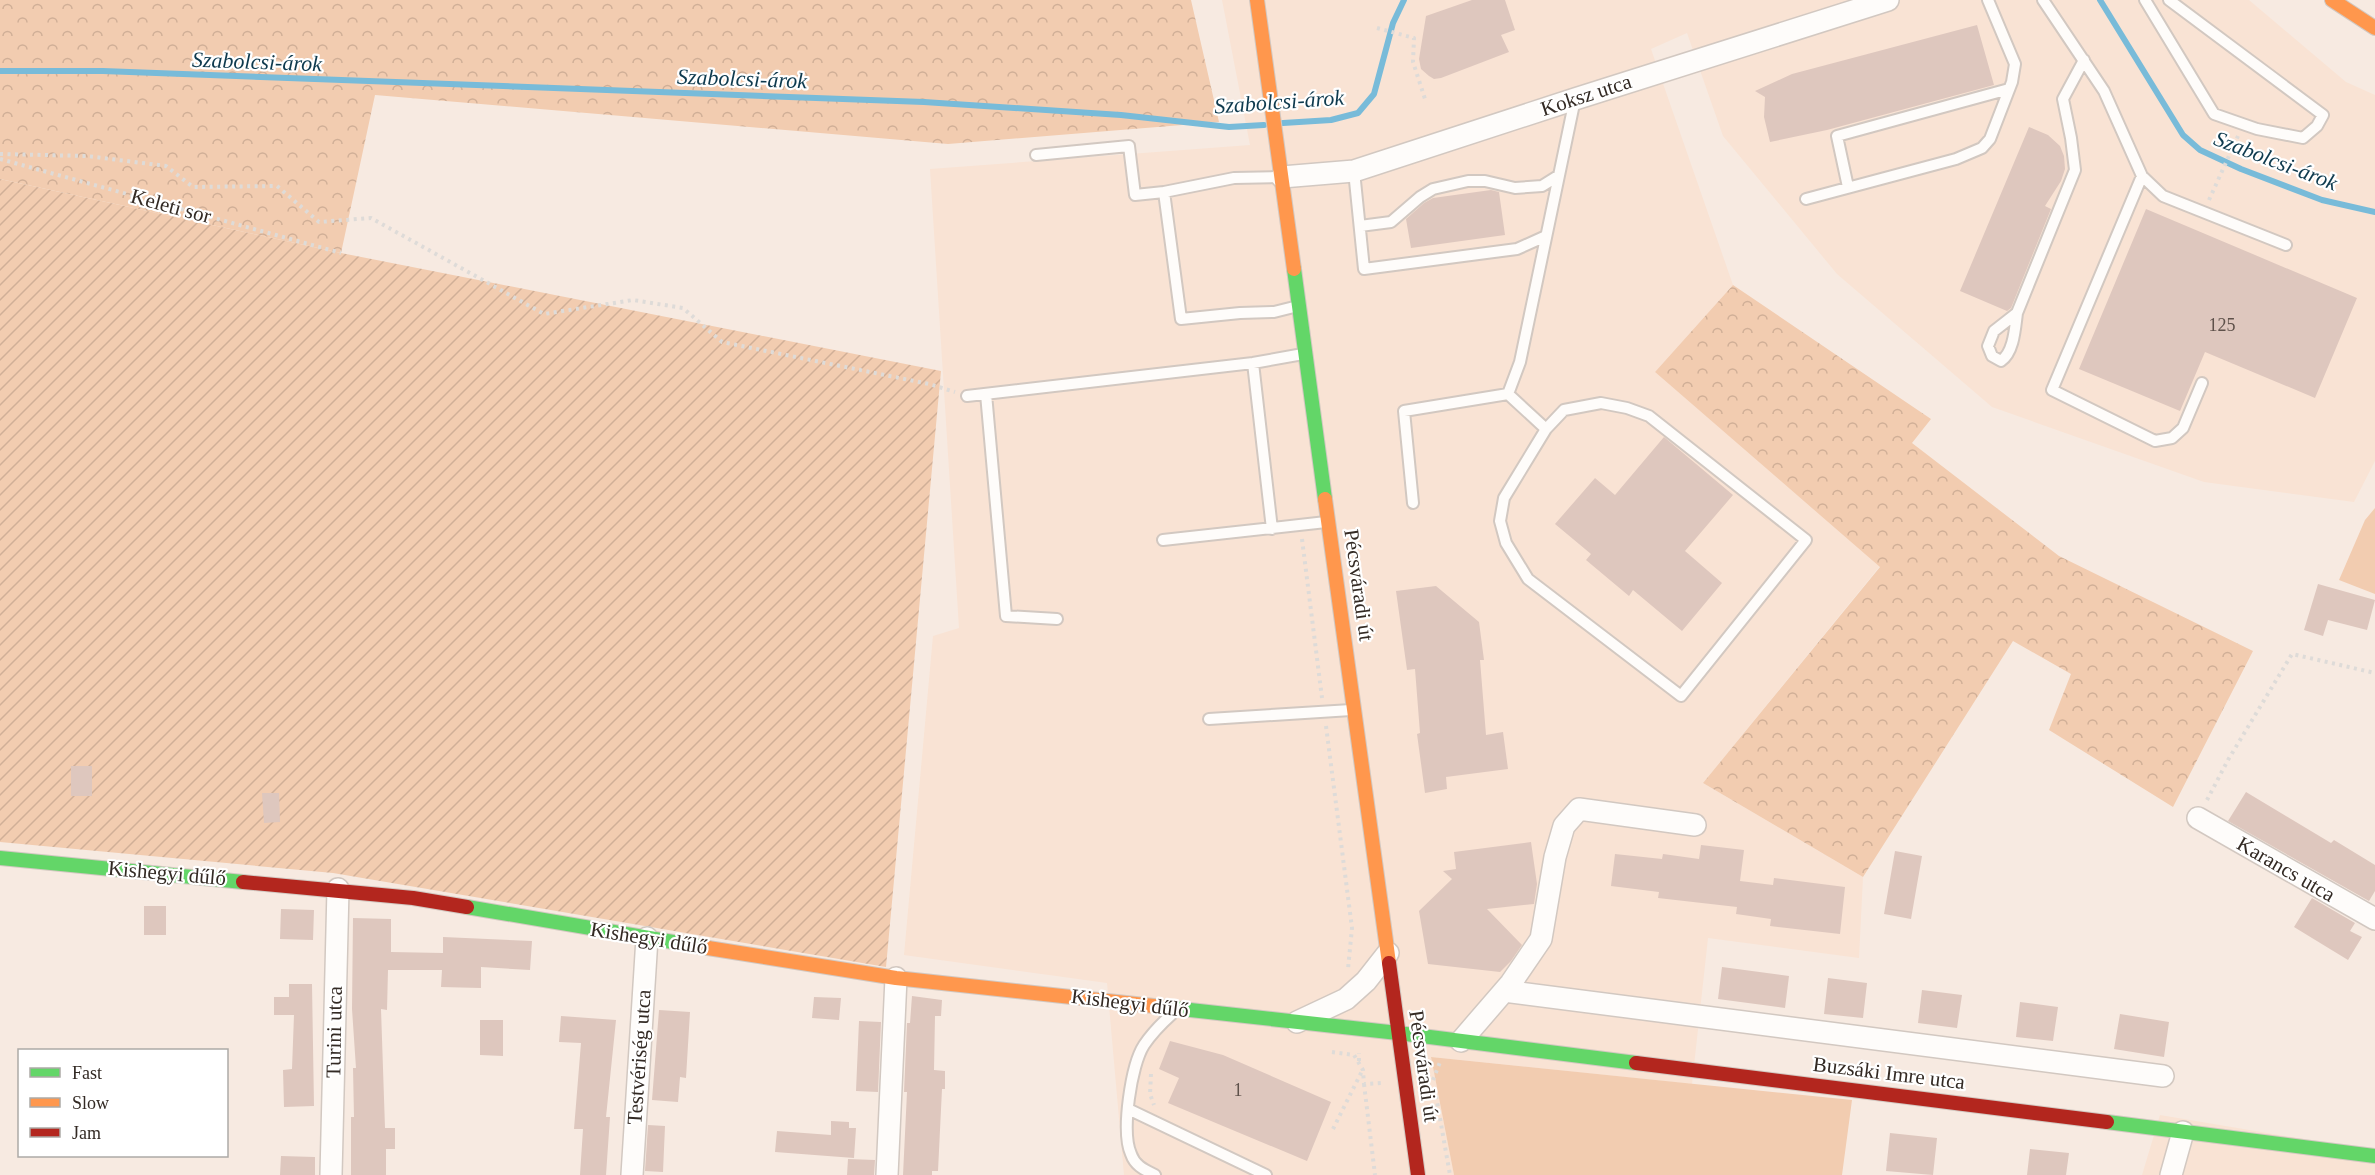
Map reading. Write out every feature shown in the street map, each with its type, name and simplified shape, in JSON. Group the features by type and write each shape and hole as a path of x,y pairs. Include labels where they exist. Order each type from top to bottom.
{"street":[{"name":"Pécsváradi út","path":"1257,0 1418,1175"},
{"name":"Koksz utca","path":"1282,177 1354,171 1888,0"},
{"path":"2332,0 2375,28"},
{"path":"1451,1040 1504,991 1541,939 1555,857 1564,826 1579,809 1695,825"},
{"name":"Karancs utca","path":"2198,818 2375,919"},
{"name":"Kishegyi dűlő","path":"0,858 413,898 896,978 1398,1033"},
{"name":"Turini utca","path":"331,1175 338,889"},
{"name":"Testvériség utca","path":"632,1175 647,938"},
{"path":"1297,1022 1335,1005 1350,995 1366,981 1388,953"},
{"path":"887,1175 896,978"},
{"path":"1504,991 2163,1076"},
{"name":"Buzsáki Imre utca","path":"1398,1033 2375,1156"},
{"path":"2171,1175 2183,1132"}],"lane":[{"path":"1806,199 1956,159 1982,148 1990,138 2009,89 2015,64 1988,0"},
{"path":"2043,0 2104,91 2142,176 2163,196 2286,245"},
{"path":"2145,0 2214,114 2257,129 2303,138 2317,126 2323,115 2169,0"},
{"path":"2017,313 2075,170 2063,99 2084,60"},
{"path":"1848,187 1838,136 2009,89"},
{"path":"1508,394 1520,362 1575,99"},
{"path":"1036,156 1129,146 1134,195 1164,192 1234,178 1282,177"},
{"path":"1354,171 1364,269 1517,249 1546,236"},
{"path":"1360,226 1391,222 1433,189 1468,181 1485,181 1515,188 1542,186 1558,176"},
{"path":"2142,176 2052,390 2155,441 2172,438 2183,428 2202,383"},
{"path":"1164,192 1181,319 1274,312 1299,306"},
{"path":"967,396 1253,363 1306,353"},
{"path":"1253,363 1272,529"},
{"path":"986,394 1006,616 1057,619"},
{"path":"1508,394 1546,429"},
{"path":"1413,503 1404,411 1508,394"},
{"path":"1601,403 1627,408 1649,416 1806,540 1681,696 1528,579 1506,543 1500,521 1504,498 1546,429 1564,410 1601,403"},
{"path":"1162,540 1329,522"},
{"path":"1209,719 1354,710"},
{"path":"1155,1175 1139,1167 1131,1155 1127,1140 1129,1094 1143,1046 1158,1027 1177,1009"},
{"path":"1128,1109 1266,1175"}],"path":[{"path":"1377,28 1414,38 1413,62 1425,99"},
{"path":"0,154 87,156 166,166 193,187 277,186 319,222 371,218 544,314 633,300 683,308 722,342 929,384 967,396"},
{"path":"2204,212 2230,154"},
{"name":"Keleti sor","path":"0,159 341,253"},
{"path":"1300,525 1352,928 1348,975 1343,985 1350,995"},
{"path":"2198,818 2228,760 2292,654 2375,673"},
{"path":"1359,1062 1360,1029"},
{"path":"1450,1175 1433,1078 1451,1040"},
{"path":"1326,1052 1354,1056 1363,1070 1375,1175"},
{"path":"1333,1129 1363,1070"},
{"path":"1151,1071 1150,1094 1161,1125"},
{"path":"1364,1083 1433,1078"}],"shaded area":[{"path":"1222,0 2249,0 2346,82 2375,95 2375,461 2354,502 2204,482 1992,407 1837,274 1723,136 1687,33 1651,49 1733,285 1655,372 1880,566 1703,783 1863,877 1859,958 1708,938 1692,1084 1431,1057 1454,1175 1124,1175 1107,983 904,955 933,636 959,628 930,169 1250,145"},
{"path":"2160,1115 2375,1151 2375,1175 2142,1175"}],"green space":[{"path":"0,0 1191,0 1219,122 948,144 375,95 341,253 0,179"},
{"path":"0,179 341,253 941,371 886,967 333,873 0,842"},
{"path":"1733,285 1931,419 1912,443 2059,556 2253,651 2173,807 2049,730 2071,674 2013,641 1863,877 1703,783 1880,567 1655,372"},
{"path":"2375,508 2375,594 2339,580 2365,520"},
{"path":"1431,1057 1852,1100 1842,1175 1454,1175"}],"building":[{"path":"1472,0 1505,0 1515,30 1501,35 1509,52 1434,79 1421,69 1419,59 1426,16"},
{"path":"1977,25 1994,85 1827,130 1770,142 1764,117 1765,97 1755,91 1792,74"},
{"path":"2029,127 2048,135 2060,146 2065,169 2061,181 2045,206 2051,209 2011,308 2007,311 1960,291"},
{"path":"1491,190 1499,192 1505,235 1411,248 1406,219 1424,203 1433,198"},
{"path":"2146,209 2357,298 2315,398 2205,352 2180,411 2079,369"},
{"path":"1664,437 1733,495 1685,551 1722,583 1682,631 1633,590 1629,596 1586,560 1591,554 1555,524 1595,478 1615,495"},
{"path":"2318,584 2375,600 2367,630 2328,620 2323,636 2304,630"},
{"path":"1436,586 1479,622 1484,660 1480,660 1486,735 1503,732 1508,769 1446,777 1447,789 1425,793 1417,734 1420,733 1415,669 1407,670 1396,591"},
{"path":"71,766 92,766 92,796 71,796"},
{"path":"2246,792 2331,843 2334,840 2375,865 2375,891 2369,901 2228,821"},
{"path":"262,793 279,793 280,822 264,823"},
{"path":"1531,842 1537,884 1534,904 1487,909 1522,945 1511,961 1500,972 1428,964 1419,911 1452,879 1443,871 1456,869 1454,852"},
{"path":"1701,845 1744,850 1740,881 1773,885 1774,878 1845,887 1840,934 1770,926 1771,919 1736,914 1737,907 1658,898 1659,892 1611,886 1615,854 1662,859 1663,854 1699,859"},
{"path":"1895,851 1922,856 1911,919 1884,914"},
{"path":"2312,898 2355,923 2350,931 2362,937 2348,960 2294,927"},
{"path":"144,906 166,906 166,935 144,935"},
{"path":"281,909 314,910 313,940 280,939"},
{"path":"353,918 391,919 391,952 443,953 443,937 532,941 530,970 481,967 481,988 441,987 442,970 388,970 387,1010 381,1009 385,1128 395,1128 395,1149 386,1149 386,1175 351,1175 351,1117 354,1117 353,1068 356,1068 352,1009"},
{"path":"1722,967 1789,976 1785,1008 1718,999"},
{"path":"1828,978 1867,983 1863,1018 1824,1014"},
{"path":"289,984 312,984 314,1106 284,1107 283,1070 292,1069 294,1015 274,1015 274,997 289,997"},
{"path":"1922,990 1962,995 1957,1028 1918,1023"},
{"path":"912,996 942,1000 941,1016 935,1016 934,1070 945,1071 945,1089 942,1089 938,1171 932,1171 932,1175 903,1175 907,1092 904,1092 907,1023 910,1023"},
{"path":"814,997 841,998 839,1020 812,1018"},
{"path":"2020,1002 2058,1007 2053,1041 2016,1037"},
{"path":"659,1010 690,1012 686,1078 680,1077 678,1102 652,1100"},
{"path":"2120,1014 2169,1022 2164,1057 2114,1049"},
{"path":"561,1016 616,1020 606,1117 610,1117 606,1175 580,1175 583,1129 574,1129 581,1043 559,1042"},
{"path":"480,1020 503,1020 503,1056 480,1055"},
{"path":"859,1021 881,1022 878,1092 856,1091"},
{"path":"1170,1041 1223,1055 1331,1102 1307,1161 1168,1103 1179,1078 1159,1069"},
{"path":"831,1121 849,1122 849,1128 856,1128 854,1158 775,1152 777,1131 831,1135"},
{"path":"648,1125 665,1126 663,1172 645,1171"},
{"path":"1890,1133 1937,1138 1933,1175 1886,1171"},
{"path":"2030,1149 2069,1153 2066,1175 2027,1175"},
{"path":"281,1156 315,1157 315,1175 280,1175"},
{"path":"848,1159 875,1160 874,1175 847,1175"}],"waterway":[{"name":"Szabolcsi-árok","path":"1283,123 1331,120 1358,113 1374,94 1393,23 1404,0"},
{"name":"Szabolcsi-árok","path":"2100,0 2183,135 2200,150 2241,169 2322,200 2375,212"},
{"name":"Szabolcsi-árok","path":"0,71 103,71 924,102 1121,115 1229,127 1264,125"}],"traffic: fast":[{"path":"1294,269 1325,499"},
{"path":"0,858 243,882"},
{"path":"467,907 708,948"},
{"path":"1163,1007 1398,1033 1636,1063"},
{"path":"2107,1122 2375,1156"}],"traffic: slow":[{"path":"1257,0 1294,269"},
{"path":"2332,0 2375,28"},
{"path":"1325,499 1389,963"},
{"path":"708,948 896,978 1163,1007"}],"traffic: jam":[{"path":"243,882 413,898 467,907"},
{"path":"1389,963 1418,1175"},
{"path":"1636,1063 2107,1122"}]}
